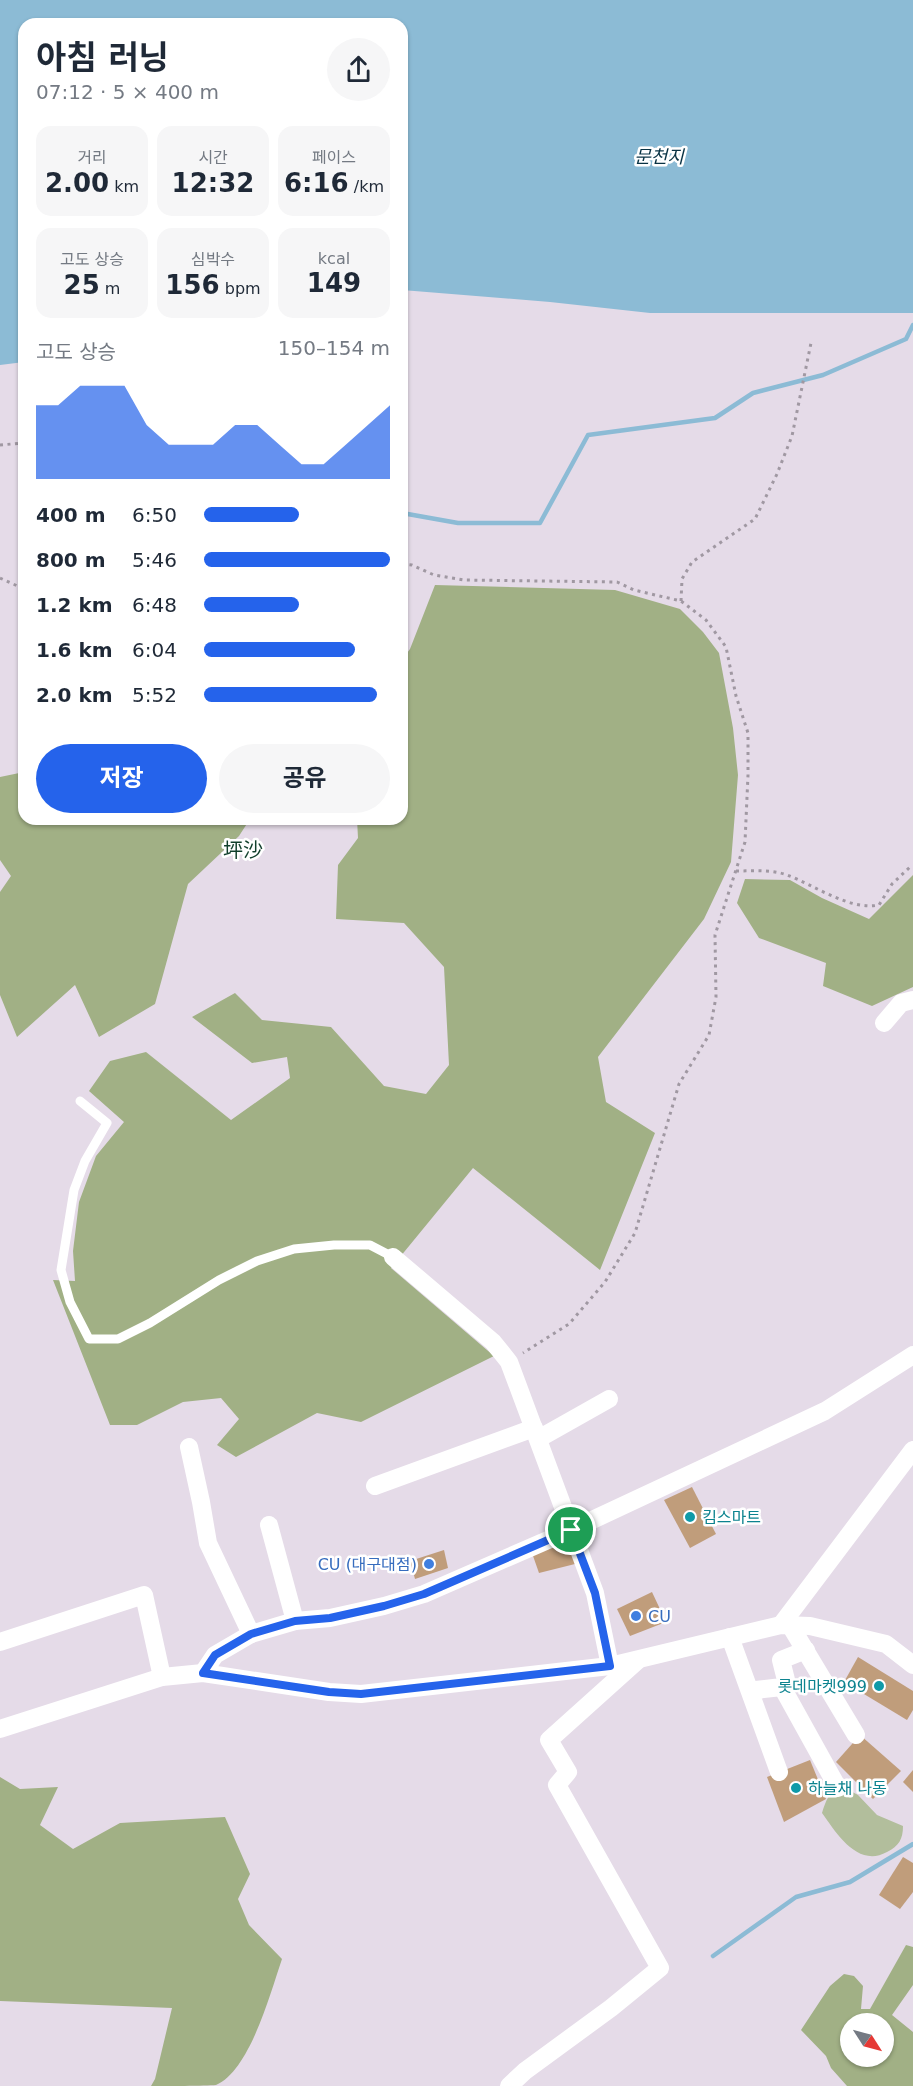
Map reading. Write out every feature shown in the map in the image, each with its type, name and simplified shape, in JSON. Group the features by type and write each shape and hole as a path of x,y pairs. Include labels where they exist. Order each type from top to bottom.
{"street":[{"path":"884,1023 901,1003 913,1000"},
{"path":"393,1257 493,1342 509,1362 595,1593 610,1666"},
{"path":"203,1673 215,1655 251,1634 295,1621 340,1616 424,1594 571,1530 825,1412 913,1355"},
{"path":"375,1486 536,1434 609,1399"},
{"path":"189,1447 208,1543 251,1634"},
{"path":"785,1625 913,1450"},
{"path":"269,1525 295,1621"},
{"path":"0,1642 144,1594 162,1677"},
{"path":"785,1625 806,1650 856,1735"},
{"path":"0,1729 162,1677 203,1673 329,1692 361,1694 610,1666 785,1625 810,1626 886,1644 913,1665"},
{"path":"733,1636 756,1690 782,1769 733,1636"},
{"path":"782,1687 786,1680 781,1660 806,1650"},
{"path":"509,2086 525,2071 611,2008 660,1968 557,1785 568,1772 549,1740 639,1659"},
{"path":"756,1690 782,1687"},
{"path":"782,1687 838,1788"}],"lane":[{"path":"80,1101 107,1123 85,1161 74,1190 61,1270 70,1302 89,1340 118,1339 150,1323 238,1270 294,1249 334,1245 370,1245 393,1257"}],"path":[{"path":"681,601 682,579 692,562 755,519 792,436 811,344"},
{"path":"0,445 18,444"},
{"path":"408,565 434,574 464,580 617,582 634,590 681,601 706,620 726,646 736,696 748,733 745,842 715,935 716,997 708,1035 679,1084 635,1233 605,1282 569,1324 509,1362"},
{"path":"0,578 18,586"},
{"path":"736,872 760,870 784,874 830,895 867,908 879,905 892,884 910,867"}],"green space":[{"path":"435,585 615,590 680,609 703,632 719,653 733,728 738,775 731,862 704,919 598,1057 606,1102 655,1133 600,1270 473,1168 391,1268 494,1356 361,1422 317,1413 236,1457 217,1445 239,1419 221,1398 183,1402 137,1425 110,1425 53,1280 75,1281 73,1251 79,1202 96,1156 124,1122 89,1091 110,1061 146,1052 231,1120 290,1078 287,1057 252,1063 192,1017 235,993 262,1020 331,1027 384,1086 426,1094 449,1065 444,967 404,923 336,919 338,865 358,838 357,825 408,825 408,652"},
{"path":"18,773 18,825 246,825 239,836 188,884 155,1004 99,1037 75,985 17,1037 0,995 0,892 11,876 0,860 0,777"},
{"path":"913,875 913,987 872,1006 823,986 826,963 759,938 737,903 745,879 790,880 822,898 869,919"},
{"path":"0,1777 20,1789 58,1787 40,1825 73,1849 120,1823 225,1817 250,1874 238,1899 249,1925 282,1959 249,2048 228,2077 216,2085 151,2086 155,2079 172,2008 0,2001"},
{"path":"841,1786 858,1795 877,1815 903,1826 901,1838 895,1847 876,1856 867,1856 849,1846 834,1830 822,1813 828,1797"},
{"path":"906,1945 913,1947 913,1985 893,2013 840,2013 840,2067 894,2067 894,2017 913,2032 913,2086 847,2086 831,2068 826,2056 801,2030 830,1986 844,1974 854,1976 863,1986 861,2009 870,2009"}],"water":[{"name":"문천지","path":"0,0 913,0 913,313 650,313 408,290 408,18 18,18 18,363 0,365"}],"building":[{"name":"킴스마트","path":"692,1487 716,1534 690,1548 664,1500"},
{"path":"572,1542 579,1563 539,1573 532,1553"},
{"name":"CU (대구대점)","path":"444,1550 448,1568 415,1579 410,1561"},
{"path":"652,1592 666,1622 630,1636 617,1609"},
{"name":"롯데마켓999","path":"858,1657 913,1691 913,1710 907,1720 844,1682"},
{"path":"860,1735 901,1771 873,1799 836,1762"},
{"name":"하늘채 나동","path":"810,1760 826,1799 784,1822 767,1777"},
{"path":"913,1770 913,1792 903,1782"},
{"path":"903,1857 913,1863 913,1892 900,1909 879,1895"}],"waterway":[{"path":"408,514 458,523 540,523 588,435 715,418 753,393 823,375 906,339 913,325"},
{"path":"713,1956 796,1897 850,1882 913,1844"}],"place":[{"name":"킴스마트","path":"690,1517"},
{"name":"CU (대구대점)","path":"429,1564"},
{"name":"CU","path":"636,1616"},
{"name":"롯데마켓999","path":"879,1686"},
{"name":"하늘채 나동","path":"796,1788"}],"district":[{"name":"坪沙","path":"243,850"}],"route":[{"path":"571,1530 595,1593 610,1666 361,1694 329,1692 203,1673 215,1655 251,1634 295,1621 330,1618 424,1594 571,1530"}]}
